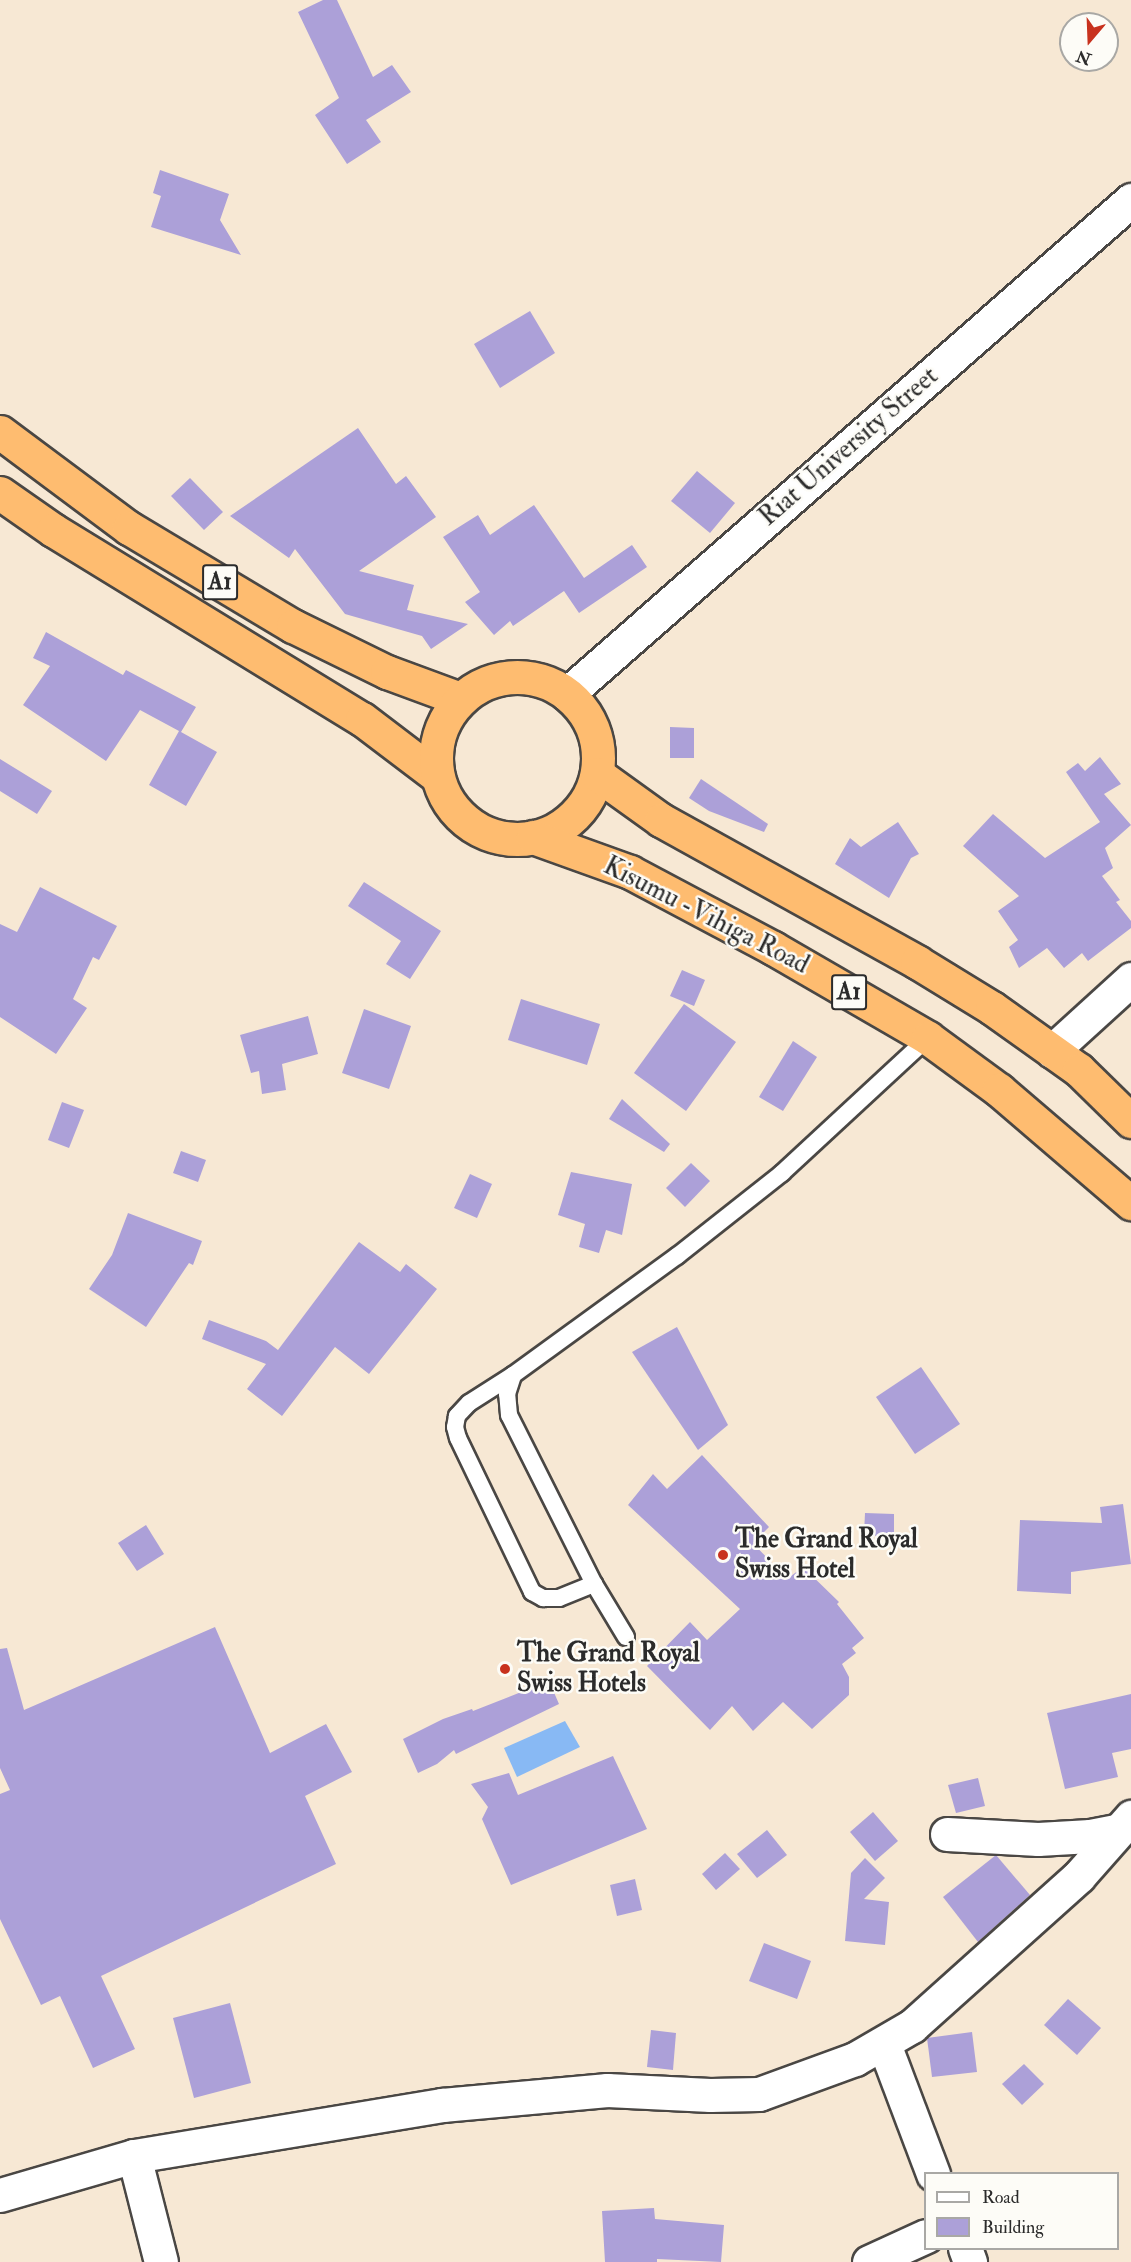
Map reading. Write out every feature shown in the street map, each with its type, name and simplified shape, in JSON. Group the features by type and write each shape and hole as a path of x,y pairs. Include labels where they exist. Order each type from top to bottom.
{"highway":[{"name":"A1","path":"0,432 129,528 293,626 387,672 460,699"},
{"name":"A1","path":"0,492 53,530 362,720 437,776"},
{"name":"A1","path":"508,677 534,678 557,687 578,703 591,724 598,749 597,774 588,798 573,818 549,833 533,837 521,839 493,836 468,823 448,802 437,776 435,748 444,721 460,699 484,683 508,677"},
{"name":"A1","path":"597,774 661,820 917,962 992,1008 1079,1070 1131,1121"},
{"name":"Kisumu -Vihiga Road","path":"533,837 630,872 773,948 928,1038 999,1090 1131,1203"}],"street":[{"name":"Riat University Street","path":"567,694 1131,200"},
{"path":"1052,1051 1131,980"},
{"path":"947,1834 1038,1839 1123,1824"},
{"path":"0,2195 134,2156 349,2118 453,2104 607,2090 710,2096 759,2094 855,2059 912,2026 1079,1876 1123,1824"},
{"path":"884,2044 932,2172"},
{"path":"134,2156 161,2262"},
{"path":"869,2262 924,2237"}],"lane":[{"path":"594,1584 559,1598 543,1598 532,1592 458,1438 455,1427 457,1416 469,1403 513,1375 677,1256 782,1173 928,1038"},
{"path":"513,1375 507,1394 508,1415 594,1584 626,1636"}],"water":[{"path":"565,1721 580,1747 517,1777 504,1748"}],"building":[{"path":"323,0 337,0 373,77 392,65 411,92 366,120 381,142 347,164 315,115 339,98 298,12"},
{"path":"160,170 229,194 220,220 241,255 151,227 161,196 153,193"},
{"path":"530,311 555,353 500,388 474,344"},
{"path":"358,428 396,484 406,476 436,517 359,571 414,585 407,610 468,624 431,649 422,636 345,614 295,549 289,558 230,516"},
{"path":"697,471 735,503 710,533 671,501"},
{"path":"190,478 223,512 204,530 171,496"},
{"path":"534,505 584,578 632,545 647,567 579,613 564,591 513,626 510,621 494,635 465,602 480,592 443,537 478,515 490,535"},
{"path":"46,632 123,675 126,670 196,707 181,732 217,752 186,806 149,785 179,731 140,710 106,761 23,705 50,666 33,658"},
{"path":"670,727 694,728 694,758 670,758"},
{"path":"1100,757 1121,784 1104,794 1131,825 1105,848 1113,868 1102,876 1120,900 1116,902 1131,921 1131,928 1088,961 1082,953 1064,968 1047,948 1019,968 1009,947 1018,940 998,911 1019,896 963,846 993,814 1045,858 1100,822 1066,772 1078,763 1085,771"},
{"path":"0,759 52,791 37,814 0,791"},
{"path":"701,779 768,824 764,832 709,811 689,798"},
{"path":"898,822 919,854 911,858 889,898 835,864 850,838 861,847"},
{"path":"364,882 441,931 410,979 386,964 401,941 348,906"},
{"path":"40,887 117,926 99,960 93,957 73,999 87,1008 56,1054 0,1017 0,924 17,932"},
{"path":"682,970 705,980 694,1006 670,996"},
{"path":"521,999 600,1024 587,1065 508,1040"},
{"path":"684,1004 736,1042 686,1111 634,1073"},
{"path":"364,1009 411,1026 389,1089 342,1073"},
{"path":"308,1016 318,1054 282,1064 286,1090 262,1094 259,1071 251,1073 240,1035"},
{"path":"793,1041 817,1057 783,1111 759,1097"},
{"path":"622,1099 670,1144 664,1152 609,1119"},
{"path":"62,1102 84,1110 69,1148 48,1140"},
{"path":"181,1151 206,1160 198,1182 173,1173"},
{"path":"691,1163 710,1181 685,1207 666,1188"},
{"path":"571,1172 632,1184 622,1235 606,1230 599,1253 579,1247 585,1224 558,1215"},
{"path":"470,1174 492,1184 477,1218 454,1208"},
{"path":"128,1213 202,1241 193,1265 189,1263 146,1327 89,1289 112,1255"},
{"path":"359,1242 400,1272 406,1264 437,1289 369,1374 335,1347 282,1416 247,1389 266,1364 202,1339 209,1320 266,1341 278,1350"},
{"path":"677,1327 728,1425 698,1450 632,1352"},
{"path":"921,1367 960,1424 915,1454 876,1397"},
{"path":"702,1455 769,1527 753,1543 787,1579 803,1567 839,1602 837,1604 864,1638 852,1648 856,1653 842,1664 849,1677 849,1695 812,1729 783,1702 753,1731 732,1706 710,1730 647,1666 690,1622 707,1640 740,1609 628,1505 653,1474 667,1489"},
{"path":"1123,1504 1131,1564 1071,1572 1071,1594 1017,1591 1020,1520 1102,1523 1100,1507"},
{"path":"865,1513 894,1514 894,1537 864,1535"},
{"path":"146,1525 164,1554 137,1571 118,1543"},
{"path":"215,1627 270,1753 326,1724 352,1772 305,1796 336,1864 101,1976 135,2049 93,2068 60,1996 41,2005 0,1919 0,1794 10,1790 0,1768 0,1649 7,1648 24,1710"},
{"path":"549,1681 559,1704 456,1754 454,1750 437,1764 418,1773 403,1739 443,1719 472,1709 473,1711"},
{"path":"1131,1694 1131,1749 1112,1753 1118,1777 1065,1789 1047,1713"},
{"path":"613,1756 647,1829 511,1885 482,1819 488,1807 471,1784 509,1773 518,1795"},
{"path":"978,1778 985,1806 956,1813 948,1785"},
{"path":"873,1812 898,1841 875,1861 850,1832"},
{"path":"767,1830 787,1855 757,1878 737,1854"},
{"path":"725,1853 740,1869 716,1890 702,1874"},
{"path":"996,1855 1030,1895 978,1942 943,1897"},
{"path":"865,1858 885,1878 864,1899 889,1902 885,1945 845,1941 851,1873"},
{"path":"635,1879 642,1910 617,1916 610,1885"},
{"path":"764,1943 811,1961 797,1999 749,1981"},
{"path":"1068,1999 1101,2028 1077,2055 1044,2025"},
{"path":"230,2003 251,2083 194,2098 173,2018"},
{"path":"651,2030 676,2033 673,2070 647,2067"},
{"path":"972,2032 977,2072 932,2077 927,2038"},
{"path":"1024,2064 1044,2084 1022,2105 1002,2084"},
{"path":"654,2208 655,2219 724,2225 721,2262 657,2259 657,2262 605,2262 602,2211"}],"place":[{"name":"The Grand Royal Swiss Hotel","path":"723,1555"},
{"name":"The Grand Royal Swiss Hotels","path":"505,1669"}]}
